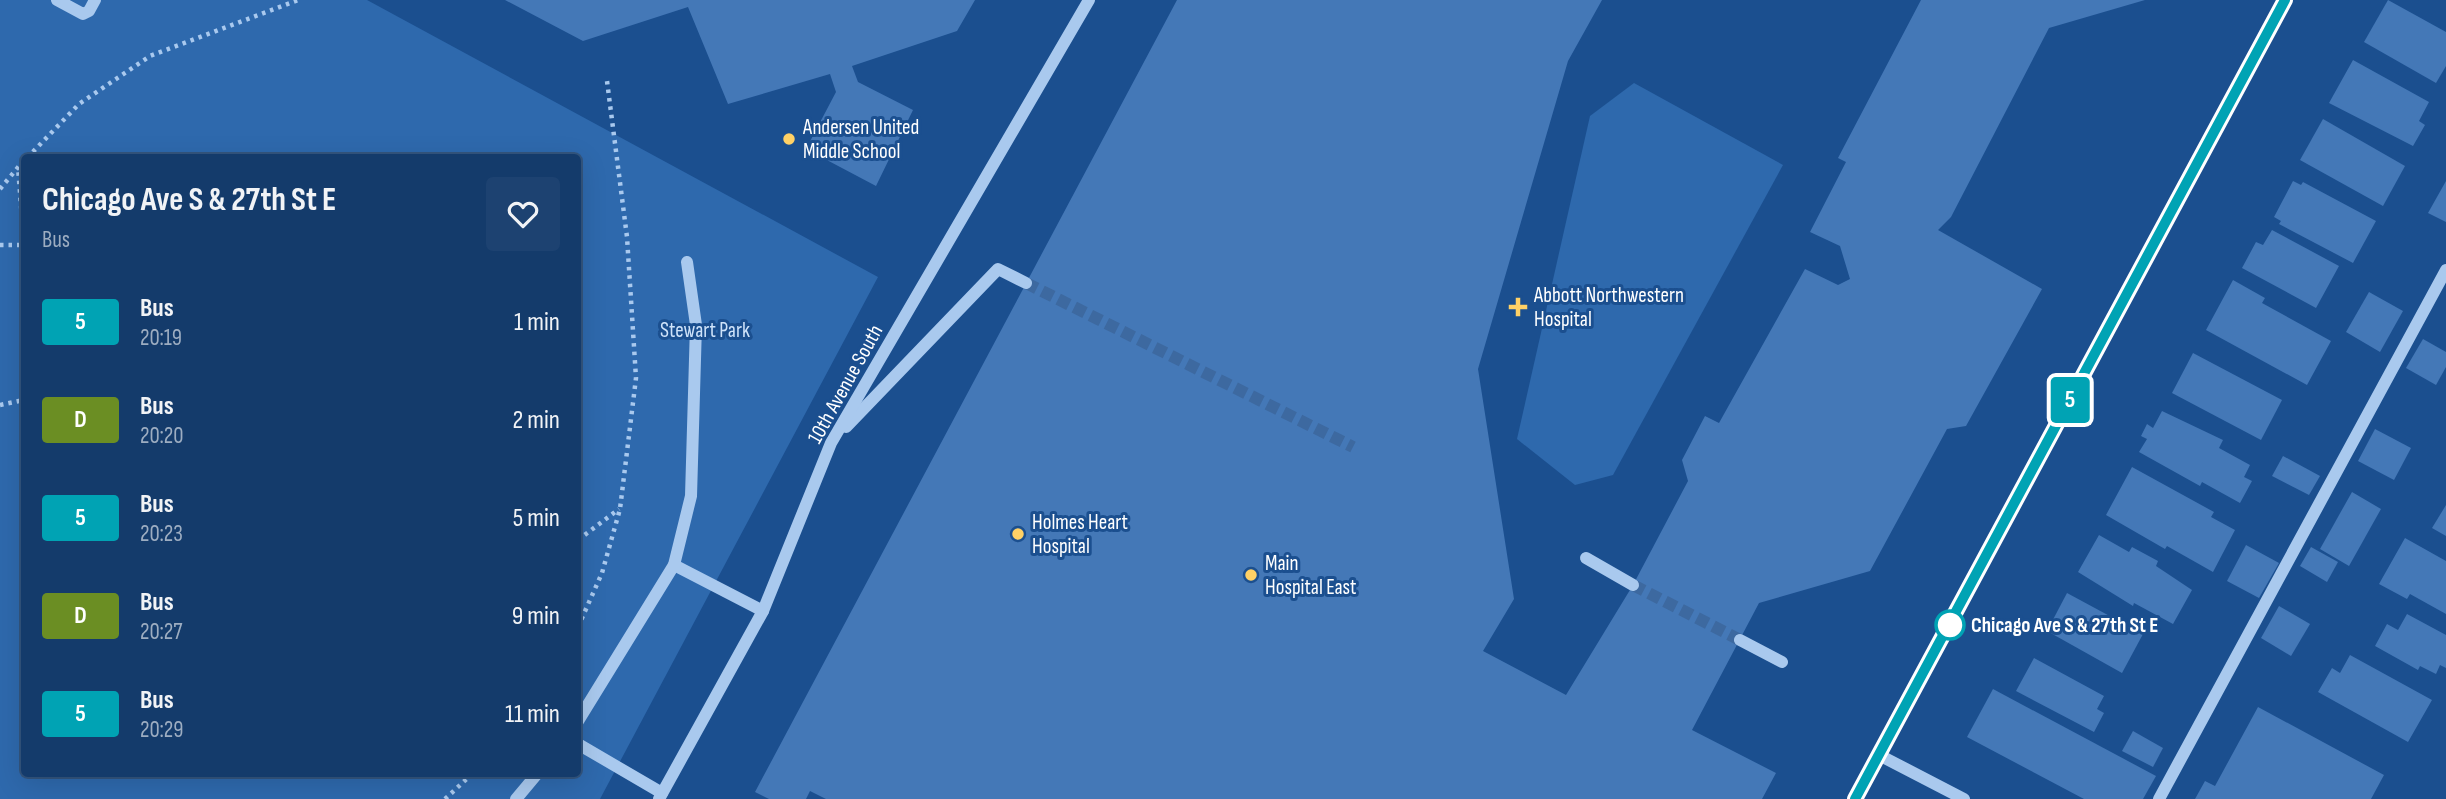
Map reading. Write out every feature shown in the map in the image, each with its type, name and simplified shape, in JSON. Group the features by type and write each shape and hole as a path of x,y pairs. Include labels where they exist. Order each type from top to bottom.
{"street":[{"path":"57,0 83,13 89,11 95,0"},
{"name":"10th Avenue South","path":"661,796 763,611 831,443 1090,0"},
{"path":"1855,799 2285,0"},
{"path":"581,716 674,565 691,496 696,325 687,262"},
{"path":"831,443 998,269 1026,283"},
{"path":"2159,799 2446,270"},
{"path":"1586,558 1633,585"},
{"path":"674,565 763,611"},
{"path":"1740,640 1782,662"},
{"path":"581,746 661,796"},
{"path":"1879,755 1964,799"},
{"path":"516,799 534,777"}],"path":[{"path":"31,154 79,104 150,56 298,0"},
{"path":"581,620 602,573 620,509 636,377 627,237 607,81"},
{"path":"0,189 21,164"},
{"path":"18,167 21,206"},
{"path":"0,245 21,245"},
{"path":"0,405 21,401"},
{"path":"581,538 620,509"},
{"path":"445,799 469,777"}],"green space":[{"name":"Stewart Park","path":"0,0 367,0 878,277 600,799 0,799"},
{"path":"1634,83 1783,165 1613,475 1575,485 1517,439 1590,116"}],"building":[{"path":"505,0 975,0 957,31 852,66 858,82 913,110 876,186 806,149 836,92 830,74 728,104 688,7 583,41"},
{"name":"Abbott Northwestern Hospital","path":"1177,0 1602,0 1568,61 1478,369 1514,599 1483,651 1566,695 1633,585 1688,481 1682,460 1705,416 1719,423 1805,269 1838,285 1850,279 1840,246 1810,232 1846,162 1838,158 1921,0 2145,0 2049,28 1951,217 1938,230 2042,289 1966,426 1947,429 1870,571 1759,603 1692,730 1776,773 1762,799 826,799 810,791 806,799 769,799 755,792"},
{"path":"2388,0 2446,32 2446,66 2436,83 2364,42"},
{"path":"2353,60 2429,102 2419,121 2425,125 2413,146 2329,103"},
{"path":"2323,119 2405,166 2383,206 2300,160"},
{"path":"2293,181 2301,185 2303,182 2376,221 2353,263 2279,224 2281,221 2274,217"},
{"path":"2446,181 2446,222 2428,213"},
{"path":"2272,230 2339,266 2316,308 2242,268 2256,242 2263,245"},
{"path":"2233,280 2265,298 2262,303 2331,341 2307,385 2206,330"},
{"path":"2369,292 2403,311 2380,352 2346,332"},
{"path":"2423,339 2446,352 2446,367 2436,385 2406,368"},
{"path":"2193,353 2282,400 2261,440 2172,393"},
{"path":"2162,411 2223,440 2219,448 2250,465 2244,477 2252,481 2240,503 2202,482 2200,486 2139,452 2147,439 2141,436 2147,424 2153,428"},
{"path":"2375,429 2411,448 2394,480 2358,461"},
{"path":"2283,456 2320,476 2309,495 2272,476"},
{"path":"2132,467 2214,512 2211,517 2235,530 2213,572 2167,546 2165,549 2106,515"},
{"path":"2352,492 2381,509 2349,566 2320,549"},
{"path":"2446,505 2446,536 2432,528"},
{"path":"2099,535 2129,552 2132,547 2158,561 2156,566 2192,590 2173,624 2134,603 2133,606 2078,572"},
{"path":"2405,538 2446,561 2446,614 2410,594 2407,599 2379,584"},
{"path":"2246,545 2279,563 2259,598 2227,581"},
{"path":"2311,547 2338,562 2327,582 2300,566"},
{"path":"2067,593 2143,634 2122,673 2047,631"},
{"path":"2279,606 2310,624 2291,656 2261,638"},
{"path":"2407,614 2446,635 2446,668 2440,665 2436,674 2420,666 2418,670 2375,646 2387,624 2398,630"},
{"path":"2350,655 2432,700 2408,742 2318,692 2332,668 2340,673"},
{"path":"2034,658 2104,696 2097,709 2104,713 2094,732 2016,691"},
{"path":"1993,689 2156,776 2143,799 2084,799 1967,737"},
{"path":"2258,707 2384,775 2371,799 2195,799 2205,781 2215,786"},
{"path":"2133,731 2163,748 2153,767 2122,751"}],"tunnel":[{"path":"1026,283 1353,447"},
{"path":"1633,585 1740,640"}],"bus line":[{"name":"5","path":"1855,799 2285,0"}],"place":[{"name":"Andersen United Middle School","path":"789,139"},
{"name":"Abbott Northwestern Hospital","path":"1518,307"},
{"name":"Holmes Heart Hospital","path":"1018,534"},
{"name":"Main Hospital East","path":"1251,575"},
{"name":"Chicago Ave S & 27th St E","path":"1950,625"}]}
